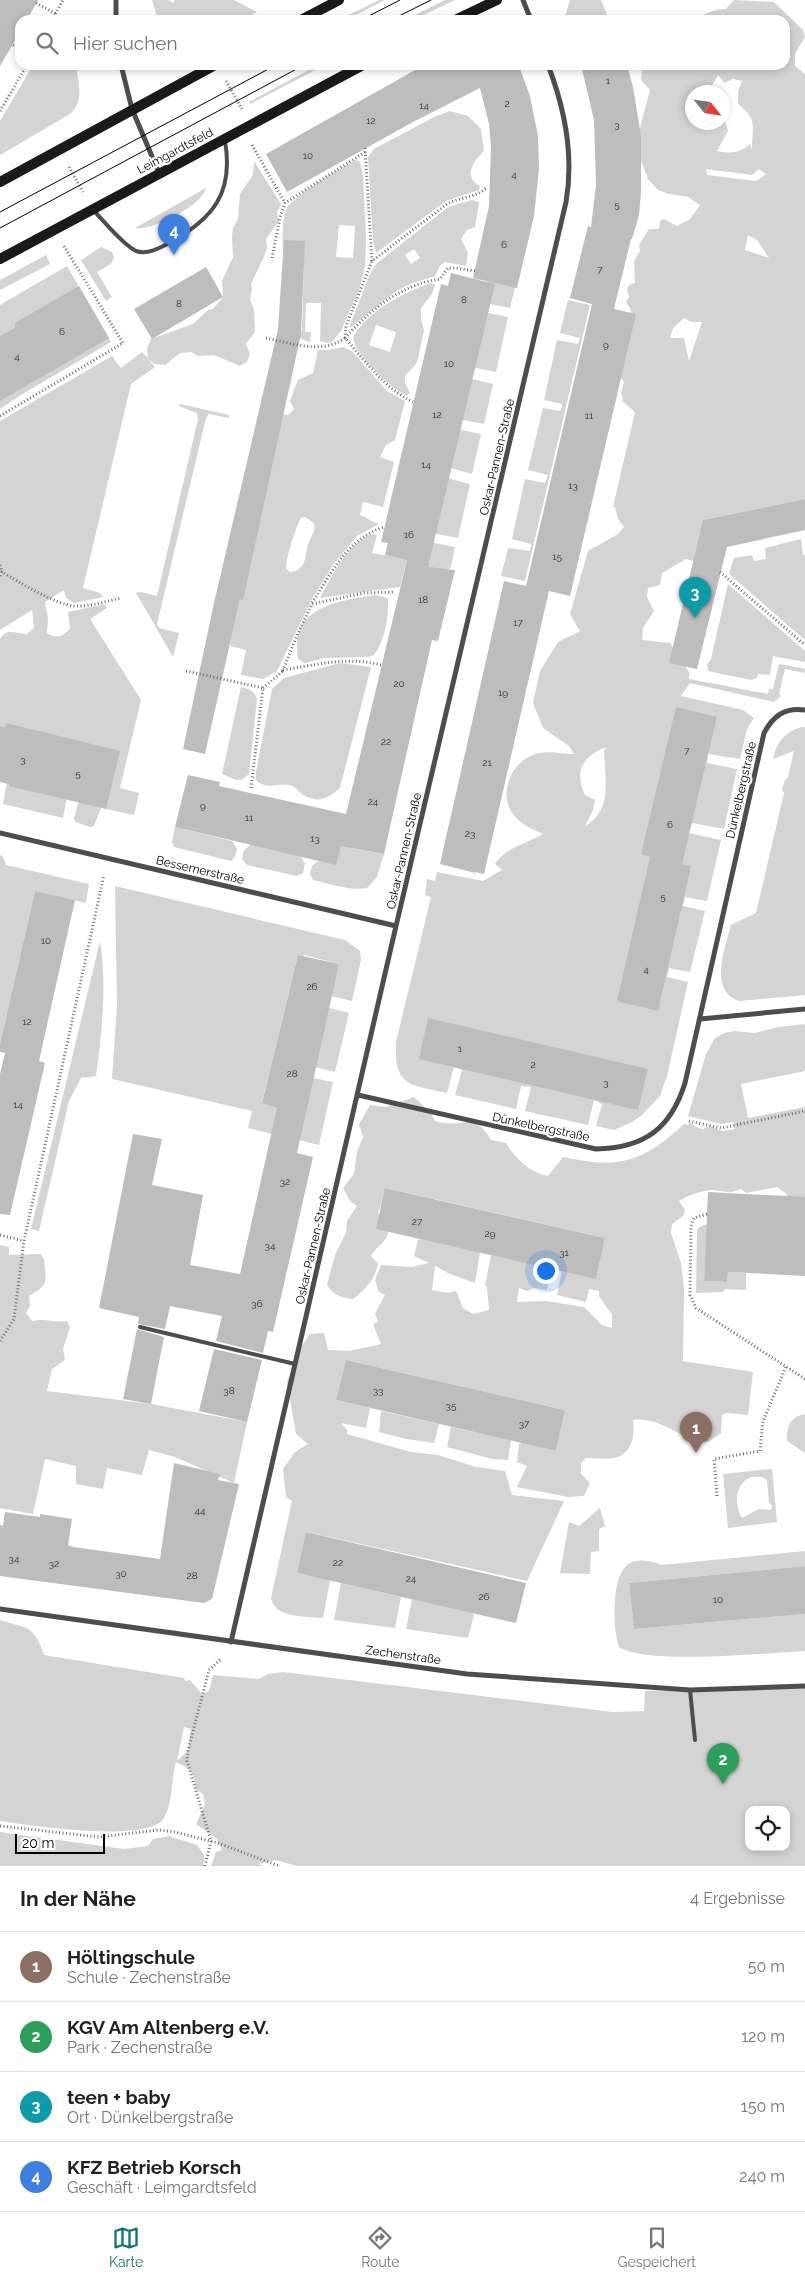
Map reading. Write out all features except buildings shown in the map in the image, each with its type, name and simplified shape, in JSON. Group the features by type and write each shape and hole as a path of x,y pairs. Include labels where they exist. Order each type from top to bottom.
{"main road":[{"path":"310,15 339,0"},
{"path":"466,15 498,0"},
{"path":"0,182 132,109 216,70"},
{"name":"Leimgardtsfeld","path":"0,259 354,70"}],"street":[{"path":"116,0 116,15"},
{"path":"523,0 529,15"},
{"path":"122,70 132,109 159,173"},
{"name":"Oskar-Pannen-Straße","path":"231,1642 396,926 566,202 570,173 567,138 559,99 550,70"},
{"name":"Dünkelbergstraße","path":"358,1095 596,1149 622,1148 656,1131 666,1123 679,1101 685,1083 764,733 770,723 784,712 792,709 805,710"},
{"name":"Bessemerstraße","path":"0,833 396,926"},
{"path":"700,1019 805,1009"},
{"name":"Zechenstraße","path":"0,1609 467,1674 690,1690 805,1686"}],"lane":[{"path":"92,210 136,250 147,252 162,247 199,225 217,202 224,187 226,175 224,138"},
{"path":"140,1327 295,1364"},
{"path":"690,1690 695,1740"}],"path":[{"path":"36,3 56,14 63,0"},
{"path":"0,111 24,70"},
{"path":"219,70 251,124"},
{"path":"59,149 92,210"},
{"path":"272,258 280,217 285,203 365,150 372,262 346,326 345,338 384,384 413,402"},
{"path":"260,157 285,203"},
{"path":"372,262 447,204 479,195 486,188"},
{"path":"0,416 124,343 54,230"},
{"path":"266,338 317,347 334,346 380,306 411,287 440,279 448,268 475,271"},
{"path":"251,788 263,688 283,670 312,604 335,566 358,539 371,531 384,527"},
{"path":"0,566 1,574 72,606 83,606 121,598"},
{"path":"720,572 805,645"},
{"path":"312,604 364,593 395,592"},
{"path":"283,670 339,660 381,665"},
{"path":"186,671 263,688"},
{"path":"0,1341 14,1319 24,1241 108,859"},
{"path":"685,1120 721,1128 805,1111"},
{"path":"707,1214 694,1218 691,1226 690,1295 693,1302 700,1312 805,1379"},
{"path":"0,1235 24,1241"},
{"path":"717,1496 714,1459 760,1451 763,1421 786,1367"},
{"path":"205,1866 211,1841 187,1761 188,1750 209,1670 226,1655 231,1642"},
{"path":"0,1826 99,1838 158,1830 175,1832 211,1841 279,1866"}],"shaded area":[{"path":"152,0 168,0 173,3 175,0 234,0 257,12 252,15 156,15"},
{"path":"379,0 385,0 356,15 349,15"},
{"path":"445,0 455,0 424,15 415,15"},
{"path":"570,0 601,0 607,14 605,15 566,15"},
{"path":"734,0 774,2 787,15 703,15 726,9"},
{"path":"790,17 803,30 805,37 795,54 795,66 805,74 805,499 703,520 704,554 693,561 686,559 662,573 660,585 648,588 647,597 654,611 643,628 642,640 670,643 689,672 689,679 768,694 769,689 773,689 779,664 805,669 805,673 785,669 779,694 781,696 774,702 690,683 681,696 743,710 754,718 747,729 740,759 708,754 707,763 737,769 724,829 692,823 689,833 721,840 707,901 685,897 683,906 705,911 690,972 669,968 667,977 688,982 667,1076 660,1096 641,1116 614,1130 596,1126 602,1104 594,1100 588,1125 525,1111 531,1087 521,1086 516,1109 455,1095 462,1070 454,1067 447,1093 414,1085 401,1076 396,1057 396,1042 431,897 425,895 427,879 435,881 437,872 483,881 502,870 495,864 499,858 517,846 543,834 529,828 511,811 507,794 510,777 520,763 535,754 550,752 574,754 569,746 543,728 533,703 540,671 558,642 580,631 570,614 588,551 618,534 624,527 618,519 615,507 613,507 635,412 622,401 621,393 624,382 619,375 631,310 626,302 629,297 627,290 629,285 635,283 634,261 640,251 639,245 649,229 659,229 660,221 664,219 677,226 690,219 700,205 688,197 658,190 648,179 638,153 640,128 650,90 641,80 642,70 790,70","holes":["706,169 752,175 759,169 766,174 756,181 707,175","748,235 757,240 769,258 745,250","684,318 691,322 702,322 689,361 684,338 670,338 673,328","606,747 604,751 606,783 604,803 594,819 585,826 593,810 595,800 585,795 580,772 582,766 591,755"]},
{"path":"30,70 77,70 79,97 75,109 70,114 0,155 0,121"},
{"path":"309,70 315,70 250,104 249,102"},
{"path":"450,111 468,116 481,129 484,151 474,164 471,173 472,178 480,186 479,190 446,201 376,253 373,241 368,157 374,149 434,117"},
{"path":"356,160 360,162 363,176 366,238 365,267 360,287 341,331 332,342 320,341 321,303 306,303 305,332 311,332 310,342 278,330 302,331 304,261 283,259 285,213 291,203 298,197","holes":["339,225 355,226 353,258 336,257"]},
{"path":"254,161 281,204 277,213 279,221 266,239 267,248 251,284 250,300 254,309 255,332 246,344 250,354 247,362 240,366 214,355 198,356 191,352 180,353 165,365 154,364 148,359 155,367 131,384 83,588 100,593 103,597 74,603 66,598 64,590 45,602 48,618 47,633 56,636 62,635 70,628 68,612 105,604 107,608 90,619 141,700 120,788 139,793 134,815 101,808 94,826 90,827 75,822 74,818 80,796 68,792 63,818 3,804 8,777 0,775 0,639 9,632 27,634 34,628 32,610 0,630 0,421 112,356 121,368 142,352 148,358 147,348 151,339 193,324 208,310 213,309 223,297 222,281 233,257 233,228 238,219 240,194 253,175"},
{"path":"206,188 203,195 196,202 175,216 152,226 135,228"},
{"path":"472,200 479,202 475,227 467,230 461,239 468,253 466,266 445,262 440,266 435,276 410,284 395,292 350,328 369,276 376,264 448,207","holes":["414,249 420,258 411,264 405,255"]},
{"path":"101,247 112,252 114,257 112,263 97,272 112,297 106,301 81,260"},
{"path":"46,255 50,264 0,290 0,280"},
{"path":"67,266 111,342 0,409 0,305"},
{"path":"491,275 515,287 510,308 480,302 478,311 508,317 496,372 461,365 458,376 493,384 484,424 458,419 456,429 481,434 472,474 443,466 447,478 470,484 458,538 426,532 425,541 455,547 451,567 433,585 409,551 460,323"},
{"path":"431,283 435,285 432,294 421,308 424,330 417,363 405,376 405,383 410,393 407,396 392,386 375,370 360,353 353,337 360,327 377,311 398,297","holes":["376,325 396,332 390,352 369,345"]},
{"path":"568,300 590,305 525,581 501,576 508,548 530,551 531,544 512,539 525,479 545,483 548,475 528,470 543,408 561,411 562,404 544,400 557,340 578,344 580,338 560,333"},
{"path":"343,347 352,351 387,391 405,401 395,440 386,445 380,457 394,462 383,507 363,502 360,515 379,524 357,536 333,565 313,597 277,671 263,679 241,675 246,650 230,646 231,639 229,634 233,630 281,414 288,415 294,409 290,401 298,380 313,373 318,350","holes":["305,517 314,523 314,532 308,545 304,563 299,569 290,572 286,568 288,556 301,518"]},
{"path":"180,404 229,415 229,418 209,414 206,418 157,624 159,628 179,633 173,657 136,593 141,592 157,596 198,419 197,413 179,406"},
{"path":"373,534 377,535 372,553 407,559 400,587 320,598 349,551 356,543"},
{"path":"801,539 803,555 805,555 805,640 729,574 734,558 752,555 754,561 766,559 765,548"},
{"path":"728,584 805,651 805,662 773,656 770,675 758,674 757,678 751,680 708,671 707,664 711,659"},
{"path":"375,595 388,598 388,605 384,635 374,655 369,657 325,658 305,663 298,659 297,642 301,628 308,617 332,604"},
{"path":"340,663 371,667 340,788 327,797 313,799 300,793 295,787 285,785 268,786 259,783 256,780 256,772 272,689 284,678"},
{"path":"241,687 251,690 257,699 249,774 242,780 236,780 222,774"},
{"path":"805,727 805,995 739,1001 730,996 724,988 721,978 723,956 731,925 756,913 784,793 782,790 784,782 788,777 794,751 773,759 774,753 779,742 787,734"},
{"path":"175,827 232,841 237,849 235,857 231,861 174,847 172,842"},
{"path":"341,844 384,854 377,877 367,888 347,888 313,880 310,874 312,866"},
{"path":"251,845 300,856 305,863 303,873 297,876 247,865 242,859 244,850"},
{"path":"0,855 3,857 6,865 89,884 86,903 35,891 0,1044"},
{"path":"115,886 345,940 360,951 361,960 352,1001 331,996 339,964 298,955 262,1102 280,1109 313,1078 333,1082 319,1145 248,1128 252,1111 112,1079 117,1006"},
{"path":"100,941 103,974 102,1026 96,1076 81,1078 69,1101 39,1231 31,1229"},
{"path":"329,1008 349,1013 335,1072 315,1067"},
{"path":"805,1024 805,1071 741,1084 748,1118 805,1107 805,1211 784,1206 787,1194 777,1187 746,1193 741,1189 730,1192 709,1190 696,1193 679,1201 685,1210 683,1216 672,1224 671,1233 681,1263 684,1288 683,1361 753,1372 748,1415 727,1413 722,1415 721,1433 708,1442 690,1438 653,1422 633,1420 633,1436 627,1451 615,1458 586,1458 581,1463 581,1474 590,1483 584,1496 568,1497 517,1487 527,1466 517,1462 519,1444 523,1443 556,1451 565,1410 346,1360 336,1400 370,1408 366,1428 341,1423 347,1430 347,1434 411,1452 438,1455 476,1467 505,1471 512,1495 564,1501 527,1581 307,1532 297,1573 330,1580 323,1618 292,1615 278,1610 271,1598 292,1501 286,1497 283,1469 295,1452 308,1444 296,1434 287,1382 299,1350 310,1334 324,1333 328,1350 350,1351 381,1344 373,1324 378,1322 375,1314 385,1295 379,1292 375,1280 381,1265 412,1267 429,1263 414,1256 418,1240 421,1239 480,1252 475,1283 435,1266 432,1290 448,1293 456,1291 463,1308 473,1314 489,1310 487,1287 485,1286 491,1255 550,1268 547,1290 535,1288 527,1291 519,1288 517,1302 546,1301 584,1307 602,1325 612,1328 612,1315 599,1296 599,1291 589,1289 586,1302 557,1295 562,1271 596,1278 605,1238 386,1188 378,1214 389,1224 389,1231 371,1256 378,1264 375,1275 353,1299 335,1294 327,1285 335,1255 346,1233 347,1221 357,1206 350,1201 343,1188 354,1174 357,1152 363,1137 359,1124 370,1105 386,1107 414,1097 430,1112 435,1121 445,1123 467,1122 479,1125 491,1140 506,1143 518,1159 529,1168 548,1176 563,1157 600,1162 629,1160 655,1147 684,1124 688,1125 690,1122 696,1127 703,1129 710,1126 722,1131 735,1129 734,1122 721,1124 688,1116 706,1054 715,1038 724,1033 734,1031 755,1033 778,1027"},
{"path":"707,1224 704,1281 727,1282 728,1272 746,1273 746,1290 725,1289 723,1292 696,1293 697,1231 699,1227"},
{"path":"0,1245 9,1247 9,1255 40,1254 44,1259 45,1282 41,1288 29,1296 30,1306 26,1313 32,1321 67,1321 70,1327 63,1349 65,1360 52,1369 47,1391 151,1404 247,1422 234,1483 175,1457 149,1450 142,1475 107,1468 103,1489 76,1484 76,1466 45,1459 33,1514 0,1508"},
{"path":"381,1411 439,1424 434,1443 406,1439 379,1432"},
{"path":"805,1414 805,1453 787,1441 792,1420"},
{"path":"451,1427 511,1440 508,1460 492,1459 447,1447"},
{"path":"772,1469 777,1522 728,1528 723,1474","holes":["751,1477 762,1477 767,1480 769,1502 772,1506 771,1510 759,1509 742,1518 737,1501 741,1485"]},
{"path":"600,1508 605,1526 599,1529 599,1551 591,1552 590,1574 560,1573 569,1522 579,1526"},
{"path":"805,1551 805,1566 629,1583 634,1629 805,1614 805,1651 680,1657 654,1656 619,1647 615,1624 616,1589 622,1571 633,1562 640,1560 650,1561 662,1565"},
{"path":"341,1583 401,1597 395,1628 334,1620"},
{"path":"412,1599 472,1613 474,1615 468,1638 406,1629"},
{"path":"0,1620 28,1629 37,1638 44,1655 184,1678 185,1681 190,1680 202,1694 209,1691 213,1675 259,1679 268,1674 283,1672 613,1712 644,1711 645,1691 805,1686 805,1866 297,1866 276,1860 258,1864 264,1866 211,1866 216,1852 222,1850 217,1839 196,1824 205,1804 203,1794 195,1789 191,1772 176,1762 167,1812 164,1818 154,1826 136,1830 87,1831 0,1821","holes":["184,1727 191,1729 188,1750 177,1761"]},
{"path":"0,1832 124,1849 148,1846 153,1839 169,1836 197,1845 204,1855 203,1866 0,1866"}],"tram line":[{"path":"371,15 400,0"},
{"path":"401,15 431,0"},
{"path":"0,212 267,70"},
{"path":"0,228 295,70"}],"place":[{"name":"KFZ Betrieb Korsch","path":"174,255"},
{"name":"teen + baby","path":"695,618"},
{"name":"Höltingschule","path":"696,1453"},
{"name":"KGV Am Altenberg e.V.","path":"723,1784"}]}
